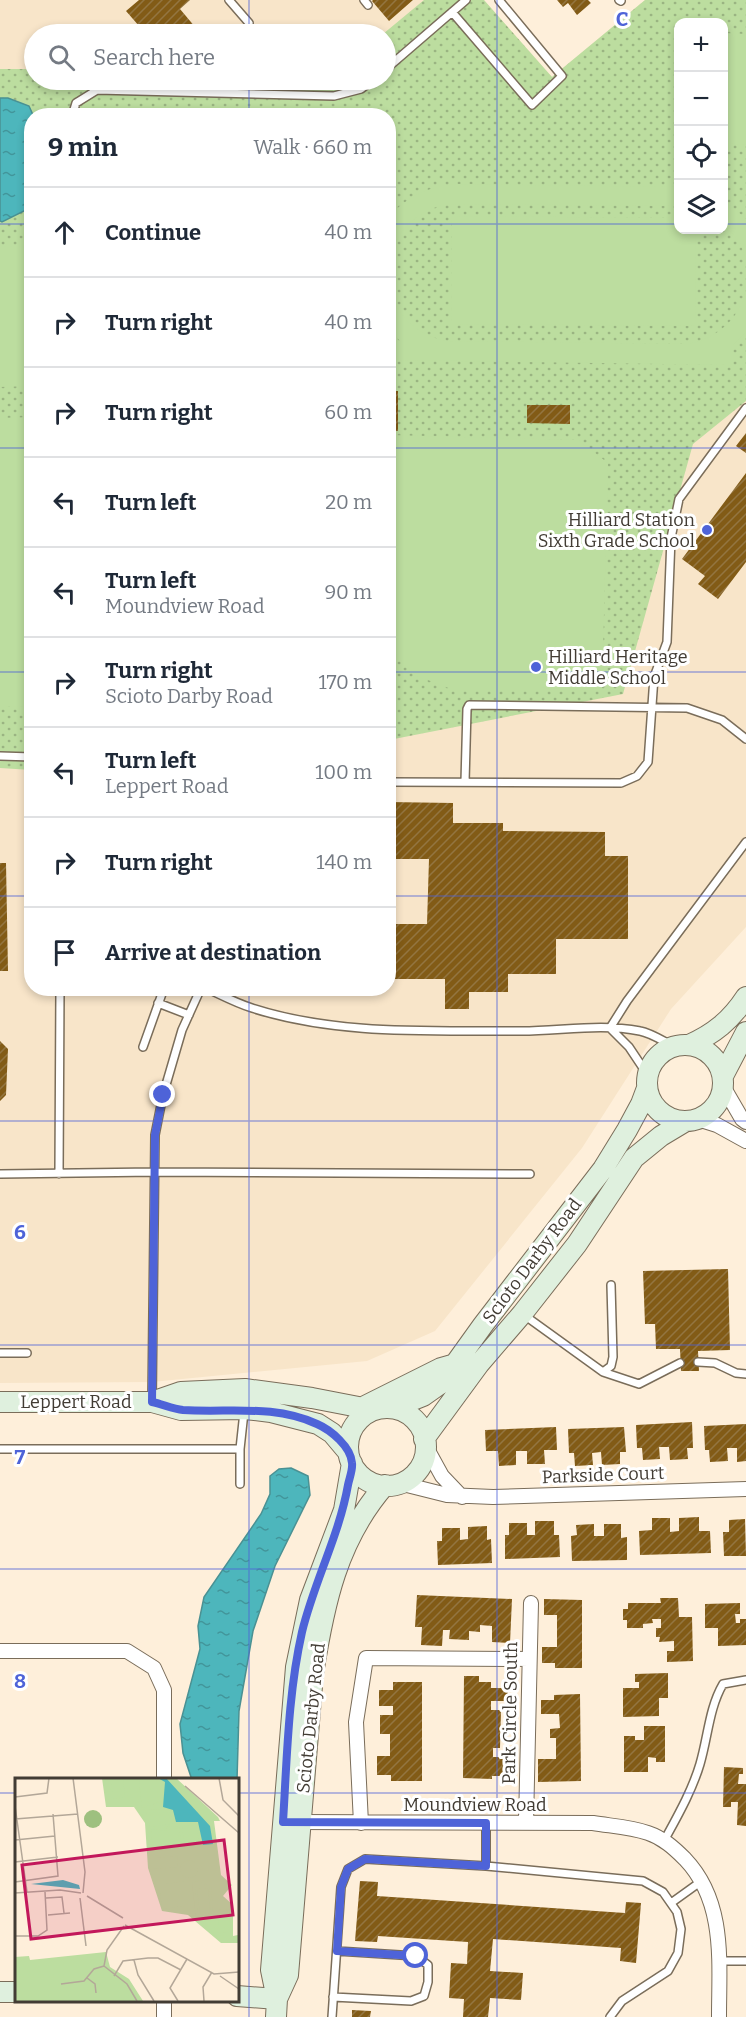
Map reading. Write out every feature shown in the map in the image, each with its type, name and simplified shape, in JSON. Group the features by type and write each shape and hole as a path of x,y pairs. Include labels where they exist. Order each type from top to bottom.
{"main road":[{"path":"746,997 725,1023 708,1037 657,1057 647,1081 650,1099 657,1110 679,1121 692,1120 713,1110 720,1100 724,1082 746,1032"},
{"path":"681,1046 699,1047 710,1053 719,1063 724,1082"},
{"name":"Scioto Darby Road","path":"376,1409 423,1396 447,1379 455,1364 603,1169 641,1104 647,1081"},
{"name":"Scioto Darby Road","path":"425,1442 478,1364 522,1314 576,1244 634,1158 661,1136 692,1120"},
{"path":"376,1409 405,1412 416,1420 423,1432 424,1458 418,1470 408,1479 392,1484 373,1483 362,1477 350,1457 351,1431 358,1421 376,1409 441,1368 455,1364"},
{"name":"Leppert Road","path":"152,1402 181,1392 245,1389 376,1409"},
{"name":"Leppert Road","path":"0,1402 152,1402 181,1410 245,1409 271,1412 318,1424 332,1433 350,1457"},
{"name":"Scioto Darby Road","path":"276,2008 288,1975 292,1822 291,1704 300,1644 310,1600 344,1510 350,1457"},
{"name":"Scioto Darby Road","path":"292,1822 313,1674 331,1583 345,1545 362,1514 392,1484"},
{"path":"238,1996 276,2008"}],"street":[{"path":"724,1082 742,1119 746,1122"},
{"path":"692,1120 717,1125 746,1141"},
{"path":"425,1442 442,1476 462,1497"},
{"name":"Parkside Court","path":"392,1484 462,1497 746,1489"},
{"name":"Park Circle South","path":"526,1823 531,1603"},
{"path":"0,1651 127,1651 154,1668 164,1690 164,1778"},
{"path":"361,1823 356,1722 366,1658 530,1659"},
{"name":"Moundview Road","path":"292,1822 593,1823 650,1833 674,1848 703,1880 715,1913 719,1940 719,2017"}],"lane":[{"path":"229,0 249,23"},
{"path":"396,60 466,0"},
{"path":"452,12 532,105 562,76 499,0"},
{"path":"75,108 76,104 97,90 334,96 357,90"},
{"path":"396,782 621,783 638,776 648,762 654,677 667,642 671,538 679,499 746,408"},
{"path":"465,782 467,709 470,705 687,708 722,720 746,739"},
{"path":"0,756 24,757"},
{"path":"610,1028 627,1001 746,842"},
{"path":"59,1174 60,996"},
{"path":"143,1047 161,996"},
{"path":"152,1402 155,1135 163,1095 182,1030 200,996"},
{"path":"223,996 251,1008 315,1024 348,1027 508,1031 545,1031 581,1027 610,1028 642,1031 681,1046"},
{"path":"158,1003 189,1015"},
{"path":"610,1028 629,1047 647,1081"},
{"path":"0,1174 155,1172 530,1174"},
{"path":"603,1372 611,1366 613,1357 611,1285"},
{"path":"522,1314 603,1372 639,1384 680,1363"},
{"path":"0,1353 27,1353"},
{"path":"698,1362 716,1363 736,1374 746,1374"},
{"path":"240,1484 240,1449 245,1409"},
{"path":"0,1449 240,1449"},
{"path":"664,1841 699,1766 717,1695 723,1684 746,1680"},
{"path":"486,1823 486,1866"},
{"path":"332,2017 341,1887 348,1869 365,1859 486,1866 644,1881 663,1892 677,1912 681,1929 678,1953 668,1971 622,2001 610,2017"},
{"path":"671,1903 703,1880"},
{"path":"333,1997 411,2001 424,1996 428,1982 428,1965 416,1956 337,1951"},
{"path":"719,1961 746,1961"}],"shaded area":[{"name":"Hilliard Heritage Middle School","path":"0,0 484,0 552,77 645,0 746,0 746,927 671,1009 582,1148 435,1331 367,1361 152,1382 0,1383"}],"green space":[{"path":"424,0 484,0 552,77 645,0 746,0 746,401 693,444 623,694 396,739 396,108 24,108 24,770 0,768 0,69 24,69 24,90 396,90 395,24"},
{"path":"728,33 746,34 746,145 728,143"},
{"path":"457,184 674,187 674,206 447,204 426,211 409,223 396,242 396,210 411,198 428,190"},
{"path":"728,203 746,219 746,261 741,245 728,228"},
{"path":"452,216 674,218 674,234 696,234 695,326 451,324"},
{"path":"24,246 24,386 0,387 0,247"},
{"path":"746,290 746,332 733,345 733,365 396,360 396,341 400,341 396,337 396,305 401,314 416,328 445,341 688,344 708,337 725,326 738,310"},
{"path":"24,417 24,707 0,706 0,418"},
{"path":"396,435 578,440 608,463 602,689 451,689 415,675 396,655"}],"water":[{"path":"0,98 8,98 30,108 24,108 24,211 0,221"},
{"path":"291,1468 308,1476 310,1495 275,1566 253,1631 239,1711 237,1778 191,1778 183,1753 180,1724 200,1649 198,1626 204,1597 261,1514 270,1494 270,1476 279,1469"}],"building":[{"path":"139,0 190,0 180,9 193,24 137,24 126,11"},
{"path":"373,0 413,0 389,21"},
{"path":"557,0 588,0 591,3 577,15 568,3 563,7"},
{"path":"396,391 398,391 398,431 396,431"},
{"path":"527,405 570,405 570,424 527,423"},
{"path":"746,433 746,453 736,446"},
{"name":"Hilliard Station Sixth Grade School","path":"746,473 746,562 718,599 698,584 705,576 682,559"},
{"path":"396,802 453,803 453,823 503,823 503,831 605,832 605,856 628,856 628,939 556,939 556,974 508,974 508,992 469,992 469,1009 445,1009 445,979 396,979 396,924 427,924 429,859 396,859"},
{"path":"0,863 6,863 8,971 0,971"},
{"path":"0,1041 8,1049 6,1095 0,1101"},
{"path":"728,1269 730,1350 698,1351 699,1371 681,1371 680,1349 656,1349 655,1324 645,1324 643,1271"},
{"path":"692,1422 693,1448 687,1448 688,1459 670,1460 669,1447 659,1447 660,1459 643,1460 642,1448 637,1448 636,1425"},
{"path":"746,1424 746,1461 737,1462 737,1448 727,1448 728,1461 710,1462 709,1450 705,1450 704,1426"},
{"path":"556,1427 557,1450 544,1450 545,1464 527,1464 527,1451 516,1451 516,1465 499,1466 498,1451 486,1451 485,1430"},
{"path":"624,1427 626,1452 620,1452 620,1464 602,1465 601,1452 592,1453 593,1465 575,1466 574,1453 569,1453 568,1429"},
{"path":"699,1517 699,1531 710,1531 711,1553 640,1555 639,1531 652,1530 652,1518 670,1518 670,1532 679,1531 679,1518"},
{"path":"745,1519 746,1556 724,1556 723,1532 729,1532 729,1520"},
{"path":"535,1521 554,1521 554,1535 559,1535 560,1557 505,1559 505,1535 509,1535 509,1523 527,1523 527,1535 535,1535"},
{"path":"594,1524 594,1536 604,1536 604,1524 621,1524 621,1538 627,1537 627,1560 572,1561 571,1536 577,1535 576,1525"},
{"path":"487,1526 487,1540 491,1539 492,1563 438,1565 437,1541 442,1541 442,1528 460,1528 460,1540 468,1539 468,1527"},
{"path":"417,1595 512,1599 510,1643 492,1642 492,1626 480,1625 480,1632 469,1631 469,1640 449,1639 450,1630 443,1630 442,1646 421,1645 422,1627 415,1627"},
{"path":"660,1598 678,1598 679,1617 692,1617 693,1661 667,1662 667,1651 674,1651 674,1641 659,1642 660,1637 656,1637 656,1628 661,1628 661,1619 652,1619 653,1623 643,1624 643,1628 627,1628 627,1620 623,1620 623,1609 628,1609 628,1603 661,1603"},
{"path":"544,1599 582,1600 582,1668 555,1668 555,1663 542,1663 542,1647 557,1647 557,1615 544,1615"},
{"path":"740,1603 740,1614 735,1614 736,1623 740,1623 740,1619 746,1619 746,1645 718,1646 718,1628 705,1628 705,1604"},
{"path":"668,1673 668,1698 659,1698 659,1716 623,1717 623,1688 639,1688 639,1682 635,1682 635,1674"},
{"path":"464,1676 479,1676 479,1682 491,1682 491,1688 508,1688 508,1701 491,1701 491,1710 501,1710 500,1748 493,1748 493,1757 506,1757 505,1776 492,1776 492,1779 463,1778"},
{"path":"393,1682 422,1682 422,1781 391,1781 391,1775 377,1775 377,1756 390,1756 390,1734 380,1734 380,1715 393,1715 393,1706 379,1706 379,1690 393,1690"},
{"path":"580,1694 581,1781 538,1782 538,1759 556,1759 556,1738 550,1738 550,1729 560,1728 559,1714 541,1714 541,1700 554,1700 554,1695"},
{"path":"644,1726 665,1726 665,1762 656,1762 656,1758 648,1757 648,1772 624,1772 624,1736 635,1736 635,1740 644,1740"},
{"path":"724,1767 743,1768 743,1774 739,1774 738,1784 746,1784 746,1826 737,1825 738,1802 731,1802 731,1807 723,1807"},
{"path":"360,1881 378,1882 377,1896 625,1913 626,1902 641,1903 636,1963 620,1961 621,1948 493,1939 490,1971 523,1973 521,2000 490,1998 488,2017 463,2017 464,1999 449,1998 451,1963 467,1964 468,1942 378,1936 377,1942 355,1941"},
{"path":"352,2010 371,2011 370,2017 352,2017"}],"place":[{"name":"Hilliard Station Sixth Grade School","path":"707,530"},
{"name":"Hilliard Heritage Middle School","path":"536,667"}],"route":[{"path":"163,1095 155,1135 152,1402 181,1410 245,1409 271,1412 318,1424 332,1433 348,1452 352,1463 344,1510 310,1600 302,1633 291,1704 283,1822 486,1823 486,1866 365,1859 348,1869 341,1887 337,1951 416,1956"}]}
